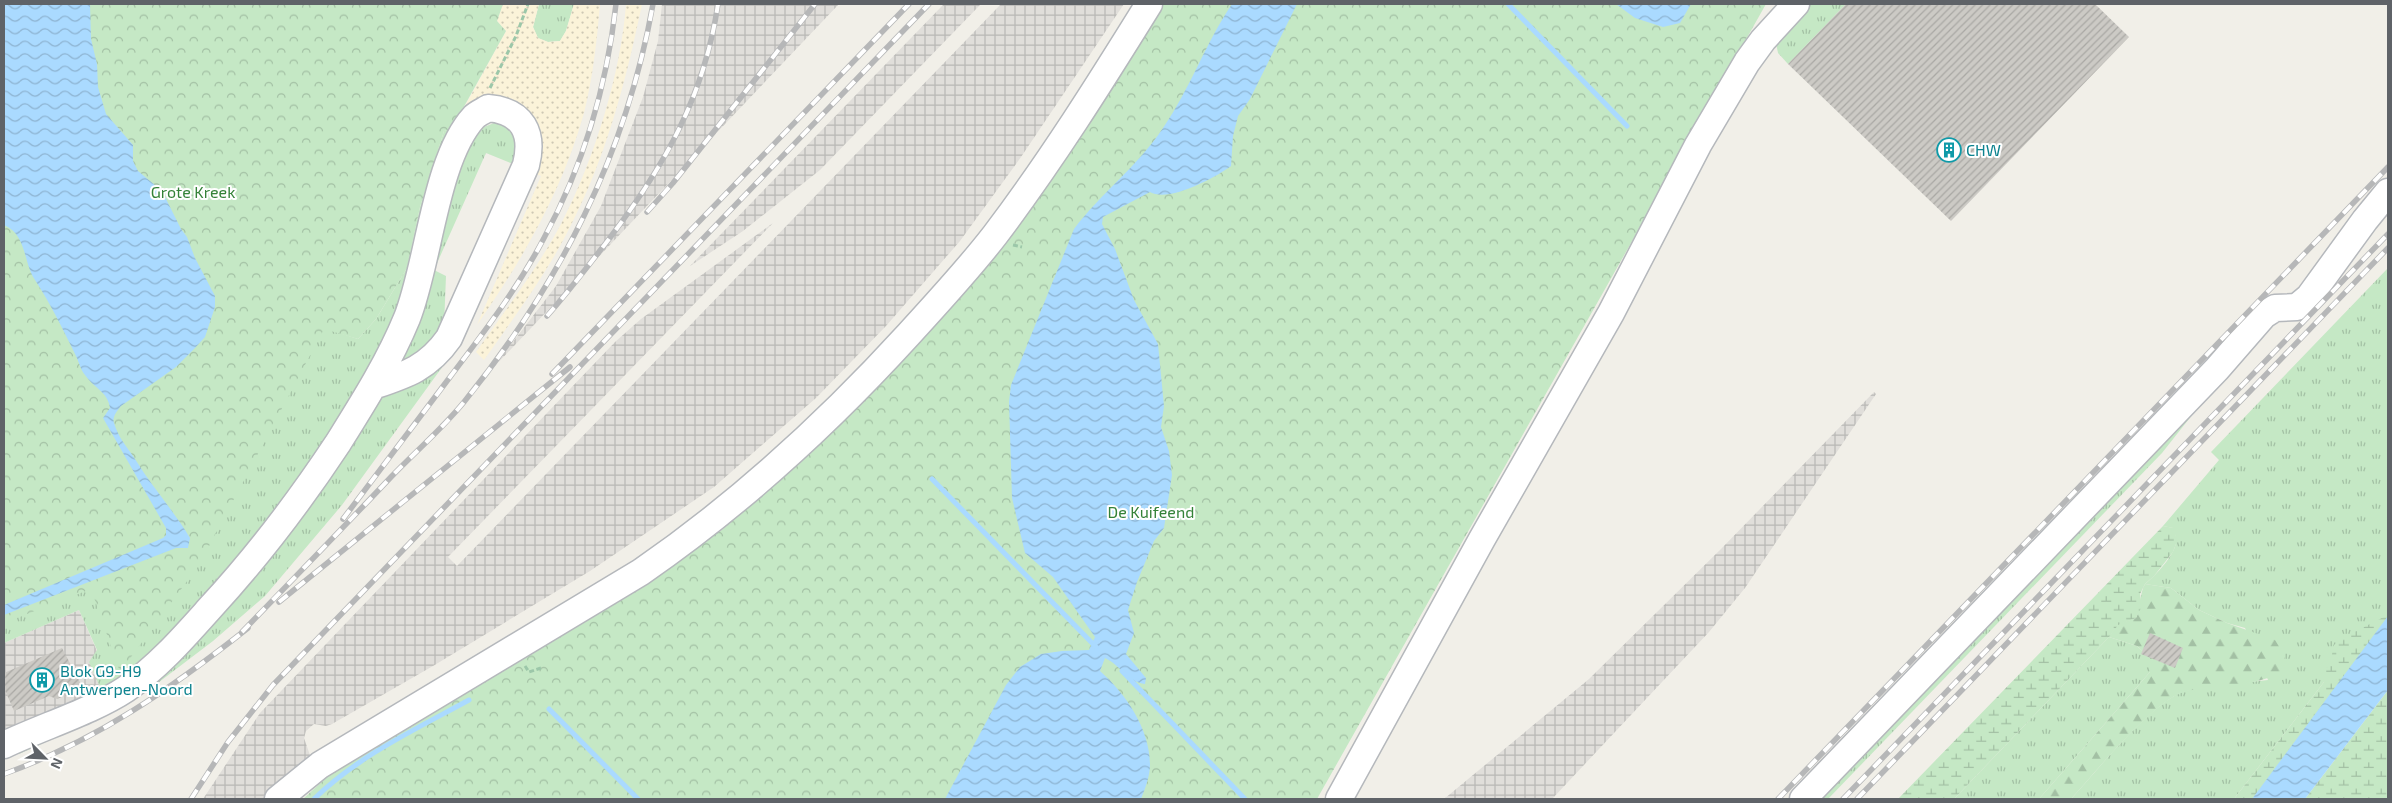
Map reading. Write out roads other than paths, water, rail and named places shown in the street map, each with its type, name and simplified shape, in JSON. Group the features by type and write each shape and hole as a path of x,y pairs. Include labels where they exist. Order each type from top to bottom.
{"street":[{"path":"278,799 320,765 640,572 691,537 736,502 802,445 864,384 994,236 1082,112 1149,4"},
{"path":"1339,799 1482,539 1611,313 1698,145 1747,62 1763,40 1796,4"},
{"path":"4,744 98,704 125,690 180,642 236,579 294,508 324,465 373,386 411,307 451,157 475,116 488,108 510,113 522,122 529,144 526,165 452,330 439,352 427,364 373,386"},
{"path":"1803,799 2217,369 2264,314 2275,308 2297,307 2309,297 2364,220 2388,192"}],"water":[{"path":"4,4 90,4 91,39 97,64 98,87 106,114 133,145 133,161 138,171 162,191 187,237 195,258 215,296 215,307 205,337 176,367 121,406 114,419 123,442 190,538 188,548 176,548 4,615 4,605 163,538 166,535 166,528 103,418 110,408 107,398 83,373 56,316 31,273 21,242 11,229 4,225"},
{"path":"1232,4 1297,4 1250,99 1238,116 1233,136 1231,166 1214,177 1179,192 1158,195 1150,192 1103,217 1102,224 1115,249 1134,300 1158,344 1164,406 1161,427 1169,451 1172,475 1164,528 1154,541 1128,610 1134,633 1126,654 1146,678 1145,684 1129,677 1105,658 1100,671 1127,701 1135,713 1146,738 1150,765 1144,791 1141,799 945,799 1006,685 1020,667 1041,654 1089,650 1095,637 1053,577 1025,553 1012,498 1009,402 1011,385 1074,229 1142,155 1163,128 1182,98 1214,34"},
{"path":"1616,4 1691,4 1680,23 1663,27 1635,18"},
{"path":"2388,616 2388,690 2305,799 2252,799"}],"waterway":[{"path":"1508,4 1627,126"},
{"path":"932,479 1096,647"},
{"path":"1122,671 1245,799"},
{"path":"314,799 349,769 368,756 469,700"},
{"path":"549,709 638,799"}],"railway":[{"path":"343,519 488,326 512,292 544,238 558,211 582,154 600,95 616,4"},
{"path":"242,632 456,412 499,357 530,311 559,264 607,165 626,113 641,60 653,4"},
{"path":"547,316 609,239 648,184 664,157 679,129 703,70 712,38 718,4"},
{"path":"647,212 673,183 815,4"},
{"path":"552,374 909,4"},
{"path":"191,799 228,742 273,685 929,4"},
{"path":"1778,799 2388,167"},
{"path":"1843,799 2388,234"},
{"path":"1857,799 2388,248"},
{"path":"279,602 570,367"},
{"path":"4,774 38,761 102,729 162,692 248,628"}],"place":[{"name":"CHW","path":"1949,150"},
{"name":"Blok G9-H9 Antwerpen-Noord","path":"42,680"}],"park label":[{"name":"Grote Kreek","path":"193,192"},
{"name":"De Kuifeend","path":"1151,512"}]}
